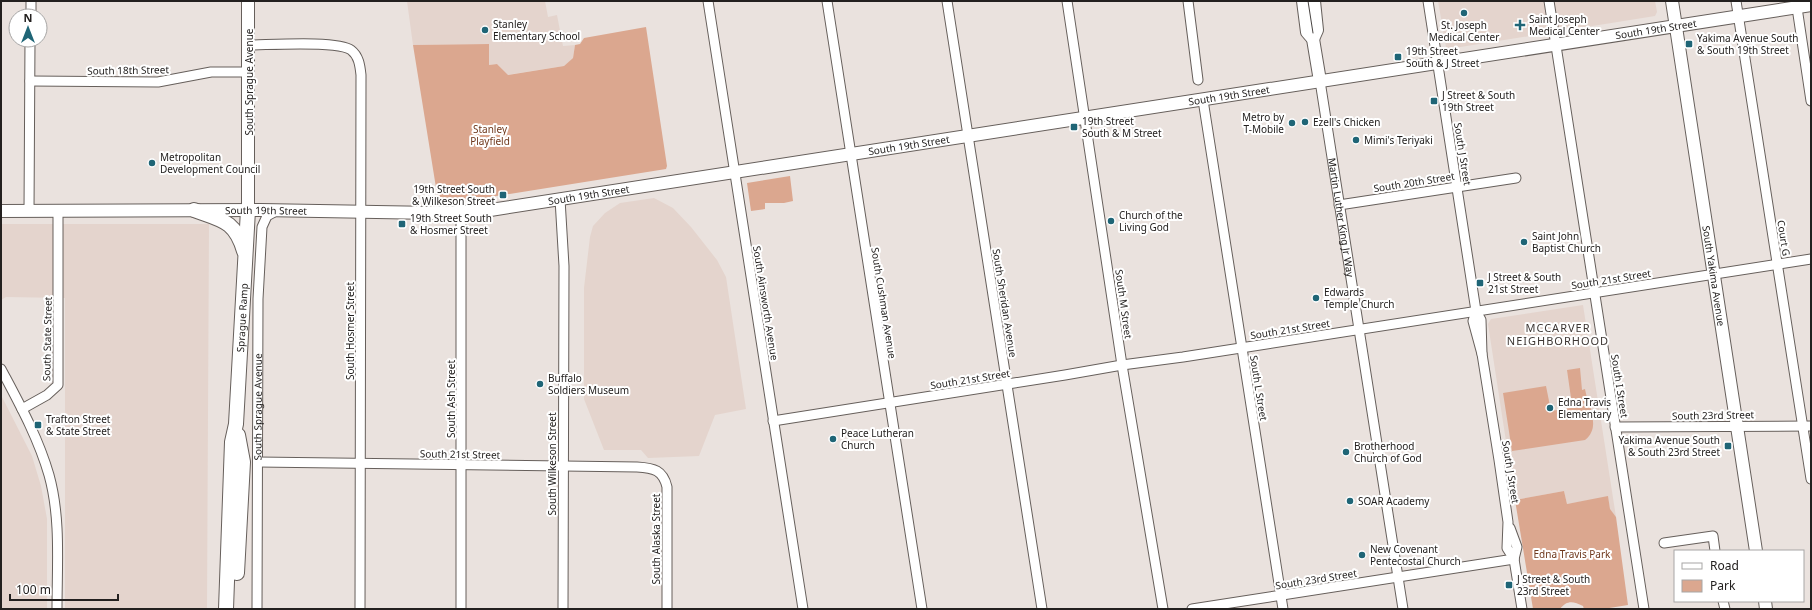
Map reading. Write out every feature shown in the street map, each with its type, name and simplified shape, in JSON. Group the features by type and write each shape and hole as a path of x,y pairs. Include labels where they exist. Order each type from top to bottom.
{"highway":[{"path":"194,210 230,225 239,237 246,259"},
{"name":"Sprague Ramp","path":"226,609 232,442 236,424 248,210"},
{"name":"Sprague Ramp","path":"235,609 243,462 236,424"}],"main road":[{"name":"South Sprague Avenue","path":"248,1 248,210"},
{"name":"Martin Luther King Jr Way","path":"1303,1 1307,32 1314,39"},
{"name":"Martin Luther King Jr Way","path":"1314,1 1317,30 1314,39 1320,81"},
{"name":"South Yakima Avenue","path":"1672,1 1756,550"},
{"name":"South 19th Street","path":"1,211 58,212 248,210 461,212 504,208 1556,45 1739,16 1796,4 1811,5"}],"street":[{"name":"South Ainsworth Avenue","path":"708,1 803,609"},
{"name":"South Cushman Avenue","path":"827,1 888,402 922,609"},
{"name":"South Sheridan Avenue","path":"947,1 1042,609"},
{"name":"South M Street","path":"1068,1 1122,365 1162,609"},
{"path":"1188,1 1198,80"},
{"name":"South J Street","path":"1428,1 1476,311 1473,321 1482,354 1508,522 1508,548 1514,558 1522,609"},
{"name":"South I Street","path":"1549,1 1644,609"},
{"name":"Court G","path":"1736,1 1777,264 1807,426 1811,479"},
{"path":"1796,4 1811,101"},
{"name":"South Hosmer Street","path":"249,44 338,45 349,48 355,54 359,63 361,75 360,609"},
{"path":"29,211 30,48"},
{"name":"South 18th Street","path":"30,81 158,82 211,72 249,72"},
{"name":"Martin Luther King Jr Way","path":"1320,81 1403,609"},
{"name":"South L Street","path":"1203,100 1283,609"},
{"name":"South 20th Street","path":"1340,205 1516,178"},
{"name":"South Wilkeson Street","path":"560,200 564,266 563,609"},
{"name":"South Sprague Avenue","path":"257,609 258,299 262,227 267,216 276,211"},
{"name":"South State Street","path":"22,409 47,396 58,385 58,212"},
{"name":"South Ash Street","path":"461,212 461,609"},
{"name":"South 21st Street","path":"773,421 1122,365 1241,348 1811,259"},
{"path":"1,369 22,409 49,475 57,526 57,609"},
{"name":"South 23rd Street","path":"1615,427 1807,426"},
{"name":"South 21st Street","path":"258,462 637,466 653,468 660,472"},
{"name":"South Alaska Street","path":"660,472 665,480 668,497 667,609"},
{"path":"1664,544 1713,536 1715,550"},
{"name":"South 23rd Street","path":"1192,609 1514,558"}],"shaded area":[{"name":"Stanley Elementary School","path":"407,1 545,1 548,17 557,15 563,46 575,45 573,58 564,66 507,75 497,64 489,65 489,44 413,45"},
{"name":"Saint Joseph Medical Center","path":"1438,1 1655,1 1657,12 1655,16 1448,49 1446,47"},
{"path":"654,198 673,208 691,227 717,260 726,277 746,409 715,415 699,456 648,458 641,450 604,450 584,399 584,288 590,237 593,226 605,213 620,203"},
{"path":"1,224 209,224 207,609 65,609 65,298 6,297 1,300"},
{"name":"Edna Travis Elementary","path":"1583,305 1616,517 1610,510 1608,497 1567,504 1564,491 1515,500 1488,324 1491,319"},
{"path":"1,395 32,456 41,486 47,519 47,609 1,609"}],"green space":[{"name":"Stanley Playfield","path":"646,27 667,166 666,169 484,198 438,200 413,45 489,44 489,65 497,64 508,75 564,66 573,58 575,45 580,44 584,38"},
{"path":"790,176 793,201 784,203 765,203 765,209 751,211 747,183"},
{"path":"1580,368 1582,390 1585,389 1588,403 1572,405 1567,370"},
{"path":"1546,386 1551,411 1590,405 1593,428 1589,436 1585,440 1512,451 1503,393"},
{"name":"Edna Travis Park","path":"1564,491 1567,504 1608,496 1610,509 1616,517 1628,605 1603,609 1584,609 1583,606 1570,602 1565,604 1560,609 1533,609 1515,500"}],"tram line":[{"path":"1308,1 1313,33"}],"place":[{"name":"St. Joseph Medical Center","path":"1464,13"},
{"name":"Saint Joseph Medical Center","path":"1520,25"},
{"name":"Stanley Elementary School","path":"485,30"},
{"name":"Yakima Avenue South & South 19th Street","path":"1689,44"},
{"name":"19th Street South & J Street","path":"1398,57"},
{"name":"J Street & South 19th Street","path":"1434,101"},
{"name":"Ezell's Chicken","path":"1305,122"},
{"name":"Metro by T-Mobile","path":"1292,123"},
{"name":"19th Street South & M Street","path":"1074,127"},
{"name":"Mimi's Teriyaki","path":"1356,140"},
{"name":"Metropolitan Development Council","path":"152,163"},
{"name":"19th Street South & Wilkeson Street","path":"503,195"},
{"name":"Church of the Living God","path":"1111,221"},
{"name":"19th Street South & Hosmer Street","path":"402,224"},
{"name":"Saint John Baptist Church","path":"1524,242"},
{"name":"J Street & South 21st Street","path":"1480,283"},
{"name":"Edwards Temple Church","path":"1316,298"},
{"name":"Buffalo Soldiers Museum","path":"540,384"},
{"name":"Edna Travis Elementary","path":"1550,408"},
{"name":"Trafton Street & State Street","path":"38,425"},
{"name":"Peace Lutheran Church","path":"833,439"},
{"name":"Yakima Avenue South & South 23rd Street","path":"1728,446"},
{"name":"Brotherhood Church of God","path":"1346,452"},
{"name":"SOAR Academy","path":"1350,501"},
{"name":"New Covenant Pentecostal Church","path":"1362,555"},
{"name":"J Street & South 23rd Street","path":"1509,585"}],"district":[{"name":"MCCARVER NEIGHBORHOOD","path":"1558,333"}]}
